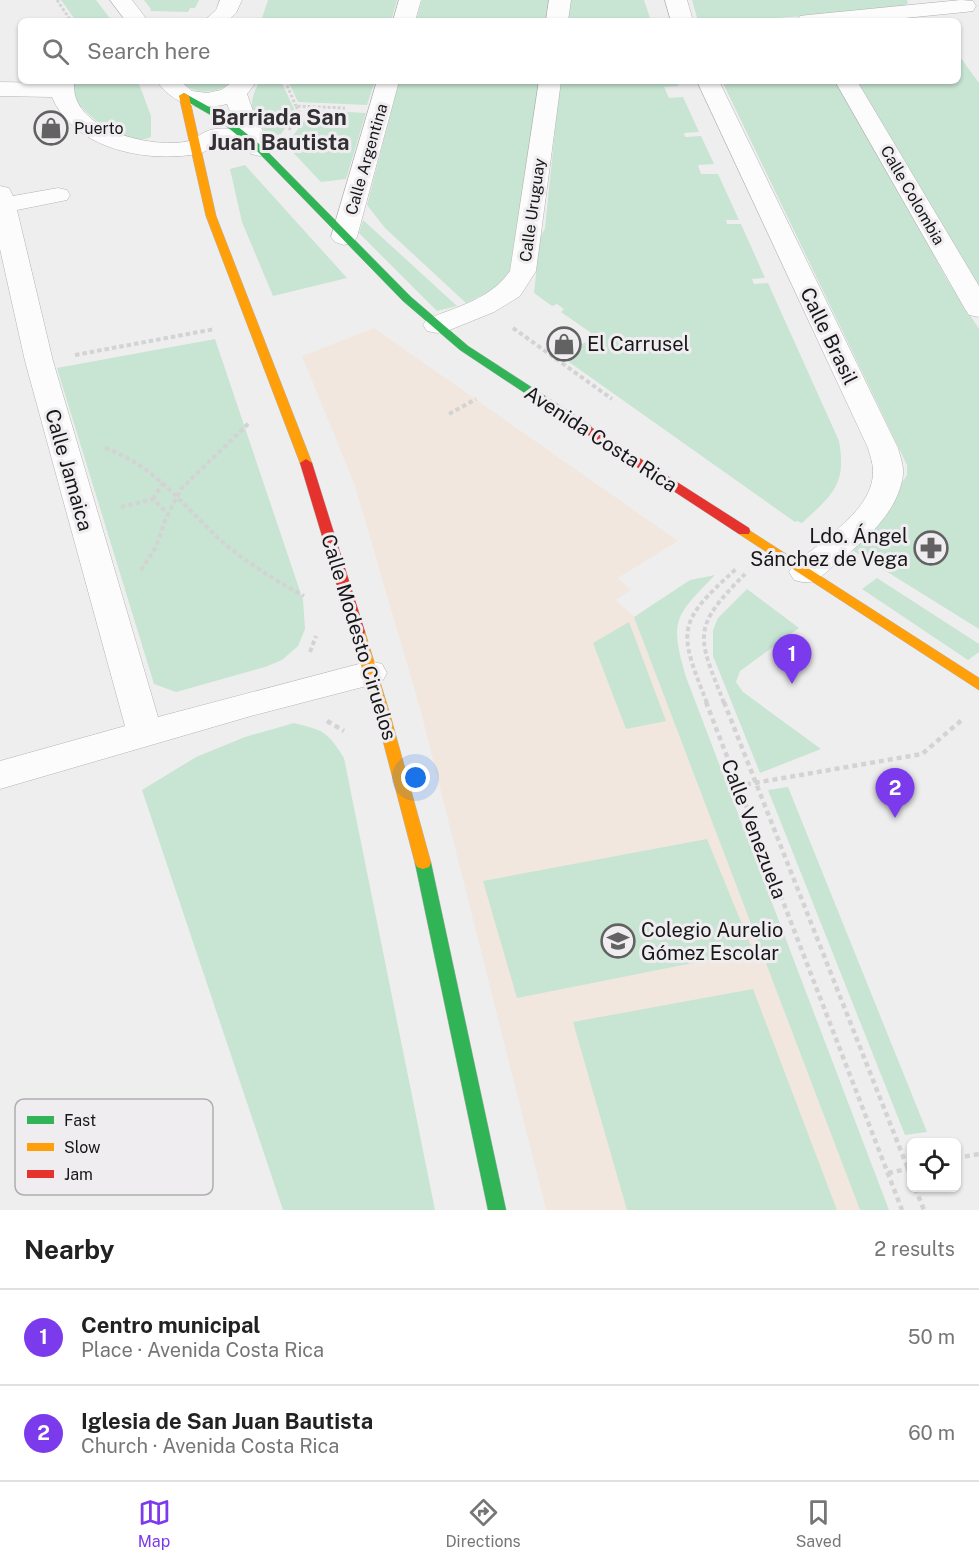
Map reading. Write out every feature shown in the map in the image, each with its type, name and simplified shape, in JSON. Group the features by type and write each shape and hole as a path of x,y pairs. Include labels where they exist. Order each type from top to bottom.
{"street":[{"path":"121,0 135,18"},
{"path":"405,18 410,0"},
{"path":"558,18 560,0"},
{"path":"676,0 681,18"},
{"path":"852,18 968,10"},
{"name":"Calle Argentina","path":"344,237 387,84"},
{"name":"Calle Uruguay","path":"436,325 484,306 511,290 524,271 550,84"},
{"name":"Calle Brasil","path":"709,84 884,448 888,473 875,507 866,519 805,573"},
{"name":"Calle Colombia","path":"848,84 979,309"},
{"path":"0,89 63,85 65,103 78,118 110,138 146,149 168,150 197,147 215,136 251,142"},
{"path":"176,88 203,100 218,99 240,88"},
{"name":"Avenida Costa Rica","path":"176,88 219,116 251,142 344,237 436,325 488,366 979,685"},
{"name":"Calle Modesto Ciruelos","path":"176,88 197,147 211,216 304,458 370,673 430,889 497,1210"},
{"path":"197,147 240,88"},
{"name":"Avenida Costa Rica","path":"240,88 242,114 251,142"},
{"name":"Calle Jamaica","path":"58,195 2,199 39,361 145,734"},
{"path":"0,775 251,703 370,673"}],"path":[{"path":"57,0 69,18"},
{"path":"286,84 297,106"},
{"path":"39,361 221,328"},
{"path":"449,414 476,399"},
{"path":"105,597 137,576 156,547 168,514 181,489 253,419 257,430"},
{"path":"60,438 116,450 163,483 229,547 275,581 306,597"},
{"path":"82,516 153,499 163,483"},
{"path":"153,499 168,514"},
{"path":"774,552 750,569 708,615 702,635 708,663 907,1161"},
{"name":"Calle Venezuela","path":"750,569 742,564 706,596 687,623 685,633 694,673 902,1210"},
{"path":"301,659 310,652 317,633"},
{"path":"737,786 922,754 968,714"},
{"path":"321,718 337,725 346,733"},
{"path":"961,1157 979,1154"},
{"path":"888,1173 907,1169"},
{"path":"917,1192 924,1210"}],"shaded area":[{"name":"Colegio Aurelio Gómez Escolar","path":"374,328 678,541 618,578 631,590 616,600 634,617 860,1210 546,1210 421,712 355,486 302,356"}],"green space":[{"path":"61,0 96,0 110,18 74,18"},
{"path":"144,0 199,0 195,8 190,8 188,12 150,11 151,9"},
{"path":"268,0 397,0 392,18 262,18"},
{"path":"422,0 551,0 546,15 550,18 417,18"},
{"path":"570,0 644,0 650,18 567,18"},
{"path":"692,0 907,0 908,3 904,7 776,18 697,18"},
{"path":"961,58 979,83 979,291 855,84 961,84"},
{"path":"74,84 139,84 151,116 151,137 141,140 119,135 88,114 73,98"},
{"path":"184,84 230,84 207,92"},
{"path":"258,84 282,84 296,113 281,134 270,137 258,123 252,104"},
{"path":"289,84 374,84 367,105 298,102"},
{"path":"398,84 540,84 514,271 496,288 466,303 385,228 367,205"},
{"path":"560,84 678,84 679,86 664,87 669,98 683,97 699,132 684,133 685,137 701,136 714,164 698,165 701,174 718,174 739,220 726,220 727,224 741,224 765,278 752,279 754,284 768,283 839,441 841,468 839,479 822,505 802,523 795,522 559,355 597,337 561,312 564,309 557,304 552,306 534,293 540,238 545,228"},
{"path":"723,84 837,84 905,201 946,278 979,329 979,629 852,550 884,510 907,475 907,465"},
{"path":"312,110 366,113 346,179 321,182 286,145"},
{"path":"245,165 347,278 273,296 242,222 230,169"},
{"path":"363,220 457,306 437,311 359,233"},
{"path":"215,339 303,600 305,629 298,646 282,660 176,692 154,684 57,368"},
{"path":"715,575 691,600 679,620 678,643 686,677 889,1210 860,1210 634,617 690,580"},
{"path":"877,578 979,644 979,652 968,660 862,589"},
{"path":"747,589 799,628 740,671 736,682 743,692 821,749 760,773 713,656 713,630 718,618"},
{"path":"629,622 666,721 626,729 593,643"},
{"path":"294,723 324,733 344,758 435,1210 283,1210 142,790 196,757 245,737"},
{"path":"788,787 927,1132 905,1135 768,790"},
{"path":"707,839 753,951 517,998 483,881"},
{"path":"753,989 837,1210 627,1210 573,1022"}],"traffic: fast":[{"path":"184,96 219,116 260,149 407,299 464,348 586,428"},
{"path":"423,863 497,1210"}],"traffic: slow":[{"path":"184,96 211,216 306,463"},
{"path":"744,531 979,685"},
{"path":"358,632 423,863"}],"traffic: jam":[{"path":"586,428 744,531"},
{"path":"306,463 358,632"}],"place":[{"name":"Puerto","path":"51,128"},
{"name":"El Carrusel","path":"564,344"},
{"name":"Ldo. Ángel Sánchez de Vega","path":"931,548"},
{"name":"Centro municipal","path":"792,684"},
{"name":"Iglesia de San Juan Bautista","path":"895,818"},
{"name":"Colegio Aurelio Gómez Escolar","path":"618,941"}],"district":[{"name":"Barriada San Juan Bautista","path":"279,130"}]}
